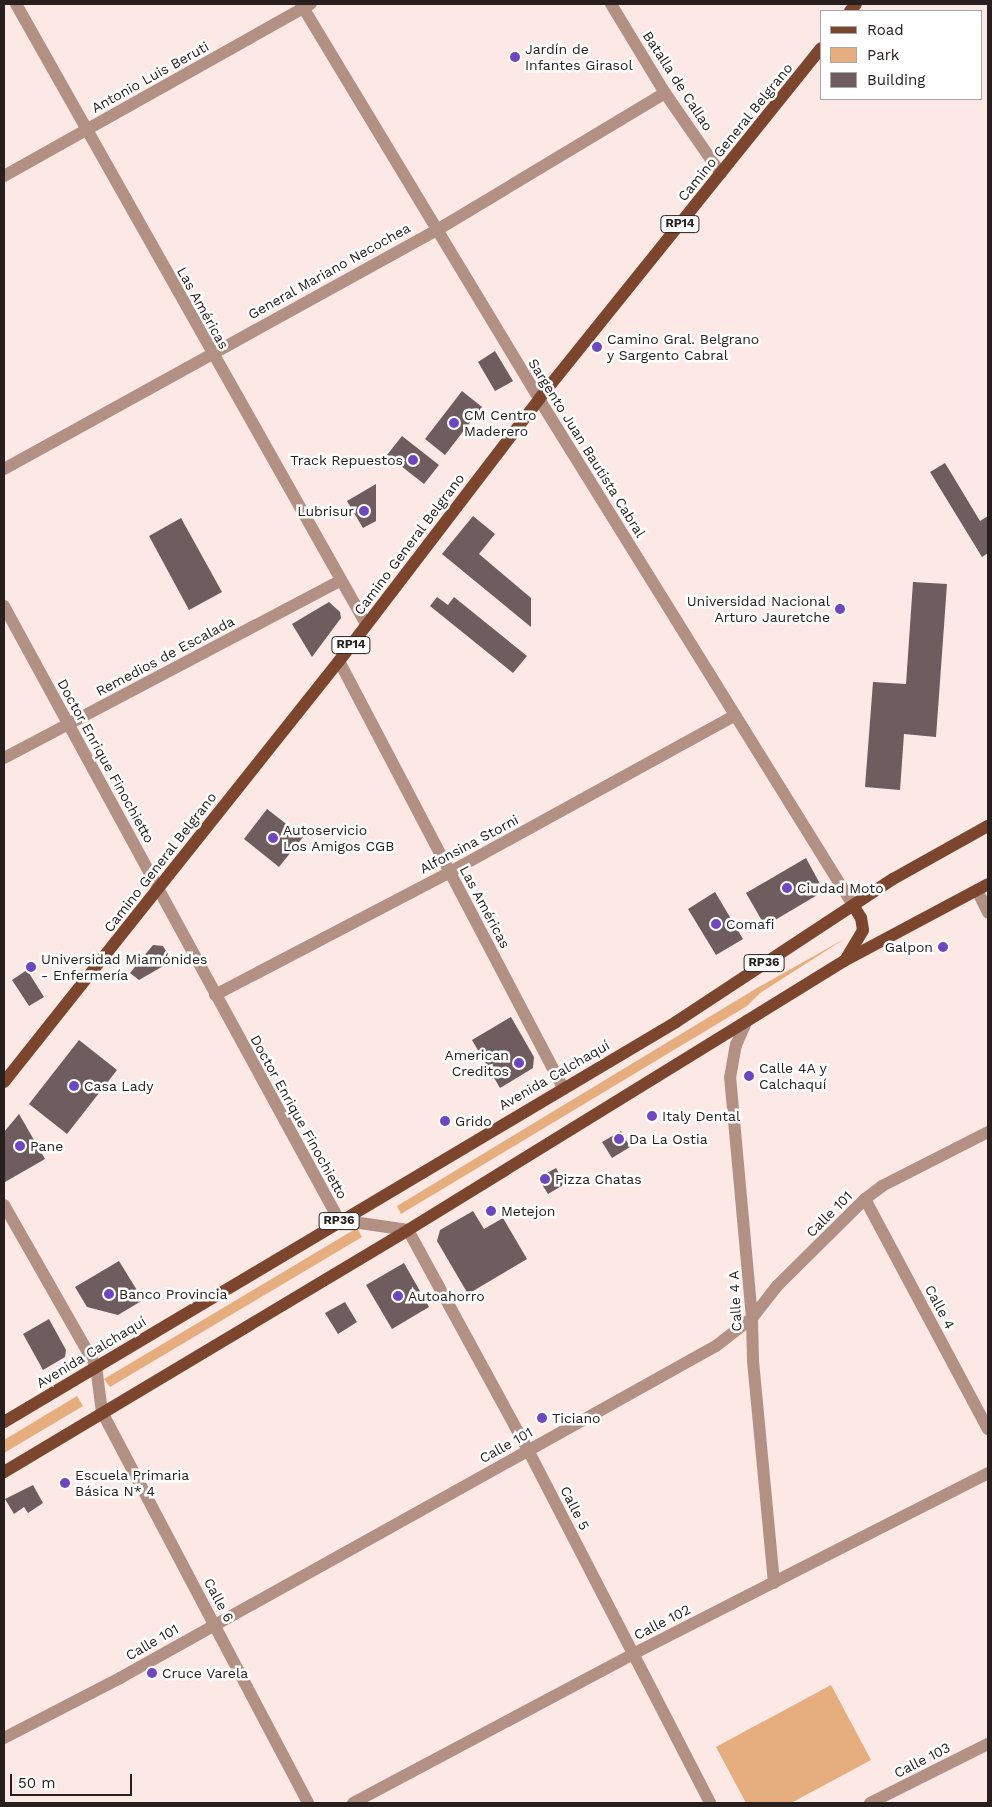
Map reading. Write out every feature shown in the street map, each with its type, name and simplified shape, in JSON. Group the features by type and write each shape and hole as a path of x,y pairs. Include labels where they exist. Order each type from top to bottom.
{"main road":[{"name":"Camino General Belgrano","path":"4,1082 339,661 539,399 820,49"},
{"name":"Avenida Calchaquí","path":"4,1422 339,1220 676,1022 853,905 938,852 988,826"},
{"name":"RP36","path":"4,1472 408,1230 844,961 982,887"},
{"path":"844,961 863,930 861,918 853,905"}],"street":[{"name":"Las Américas","path":"16,4 211,353 366,624"},
{"name":"Batalla de Callao","path":"611,4 665,93 721,174"},
{"name":"Antonio Luis Beruti","path":"4,176 305,5"},
{"name":"Sargento Juan Bautista Cabral","path":"305,5 539,399 853,905"},
{"name":"General Mariano Necochea","path":"4,469 211,353 437,230 665,93"},
{"name":"Remedios de Escalada","path":"4,758 340,581"},
{"name":"Doctor Enrique Finochietto","path":"4,606 158,888 214,995 339,1220"},
{"name":"Las Américas","path":"339,661 563,1087"},
{"name":"Alfonsina Storni","path":"214,995 450,872 735,715"},
{"path":"982,887 988,913"},
{"name":"Calle 4 A","path":"747,1020 736,1045 730,1078 752,1318 753,1360 774,1582"},
{"name":"Calle 101","path":"4,1738 716,1346 752,1318 777,1286 865,1199 882,1186 988,1132"},
{"name":"Calle 4","path":"865,1199 988,1429"},
{"path":"4,1205 96,1366 102,1412"},
{"path":"339,1220 408,1230"},
{"name":"Calle 5","path":"408,1230 528,1450 710,1803"},
{"name":"Calle 6","path":"102,1412 308,1803"},
{"name":"Calle 102","path":"353,1803 633,1654 988,1473"},
{"name":"Calle 103","path":"870,1803 988,1744"}],"green space":[{"path":"846,938 760,993 747,1006 401,1214 397,1206 757,988"},
{"path":"357,1228 362,1237 110,1387 104,1379"},
{"path":"77,1396 83,1406 4,1453 4,1440"},
{"path":"831,1685 871,1760 791,1803 746,1803 716,1747"}],"building":[{"name":"CM Centro Maderero","path":"495,351 513,381 495,391 478,362"},
{"name":"CM Centro Maderero","path":"462,391 482,407 445,455 425,439"},
{"name":"Track Repuestos","path":"402,436 439,465 424,484 387,455"},
{"path":"945,463 980,521 988,516 988,553 982,557 930,472"},
{"name":"Lubrisur","path":"376,484 376,521 363,528 347,501"},
{"path":"473,516 495,534 479,554 531,598 531,627 442,554"},
{"path":"181,518 222,592 189,610 149,536"},
{"path":"913,582 947,584 936,737 904,734 900,790 865,787 873,682 906,684"},
{"path":"437,597 448,605 454,597 527,656 513,673 430,606"},
{"path":"329,602 340,612 341,618 312,657 292,624"},
{"name":"Autoservicio Los Amigos CGB","path":"267,809 303,837 279,867 244,839"},
{"name":"Ciudad Moto","path":"806,858 820,884 819,894 765,926 746,893"},
{"name":"Comafi","path":"715,892 743,939 716,955 688,909"},
{"path":"153,945 163,946 172,961 139,980 130,973"},
{"path":"27,970 44,997 29,1006 12,980"},
{"path":"511,1017 534,1057 533,1068 500,1088 472,1040"},
{"name":"Casa Lady","path":"79,1040 117,1070 67,1134 29,1104"},
{"name":"Pane","path":"19,1114 45,1159 5,1182 4,1132"},
{"path":"621,1131 630,1147 612,1158 602,1142"},
{"path":"556,1168 565,1184 548,1194 538,1178"},
{"path":"473,1211 484,1229 503,1218 527,1259 468,1294 437,1241 440,1230"},
{"name":"Banco Provincia","path":"119,1261 143,1300 118,1315 87,1307 75,1287"},
{"name":"Autoahorro","path":"404,1263 429,1307 392,1329 366,1285"},
{"path":"345,1302 357,1322 338,1334 325,1313"},
{"path":"49,1319 66,1350 65,1357 43,1370 23,1334"},
{"path":"33,1485 43,1503 28,1513 24,1507 14,1514 5,1499"}],"place":[{"name":"Jardín de Infantes Girasol","path":"515,57"},
{"name":"Camino Gral. Belgrano y Sargento Cabral","path":"597,347"},
{"name":"CM Centro Maderero","path":"454,423"},
{"name":"Track Repuestos","path":"413,460"},
{"name":"Lubrisur","path":"364,511"},
{"name":"Universidad Nacional Arturo Jauretche","path":"840,609"},
{"name":"Autoservicio Los Amigos CGB","path":"273,838"},
{"name":"Ciudad Moto","path":"787,888"},
{"name":"Comafi","path":"716,924"},
{"name":"Galpon","path":"943,947"},
{"name":"Universidad Miamónides - Enfermería","path":"31,967"},
{"name":"American Creditos","path":"519,1063"},
{"name":"Calle 4A y Calchaquí","path":"749,1076"},
{"name":"Casa Lady","path":"74,1086"},
{"name":"Italy Dental","path":"652,1116"},
{"name":"Grido","path":"445,1121"},
{"name":"Da La Ostia","path":"619,1139"},
{"name":"Pane","path":"20,1146"},
{"name":"Pizza Chatas","path":"545,1179"},
{"name":"Metejon","path":"491,1211"},
{"name":"Banco Provincia","path":"109,1294"},
{"name":"Autoahorro","path":"398,1296"},
{"name":"Ticiano","path":"542,1418"},
{"name":"Escuela Primaria Básica N* 4","path":"65,1483"},
{"name":"Cruce Varela","path":"152,1673"}]}
